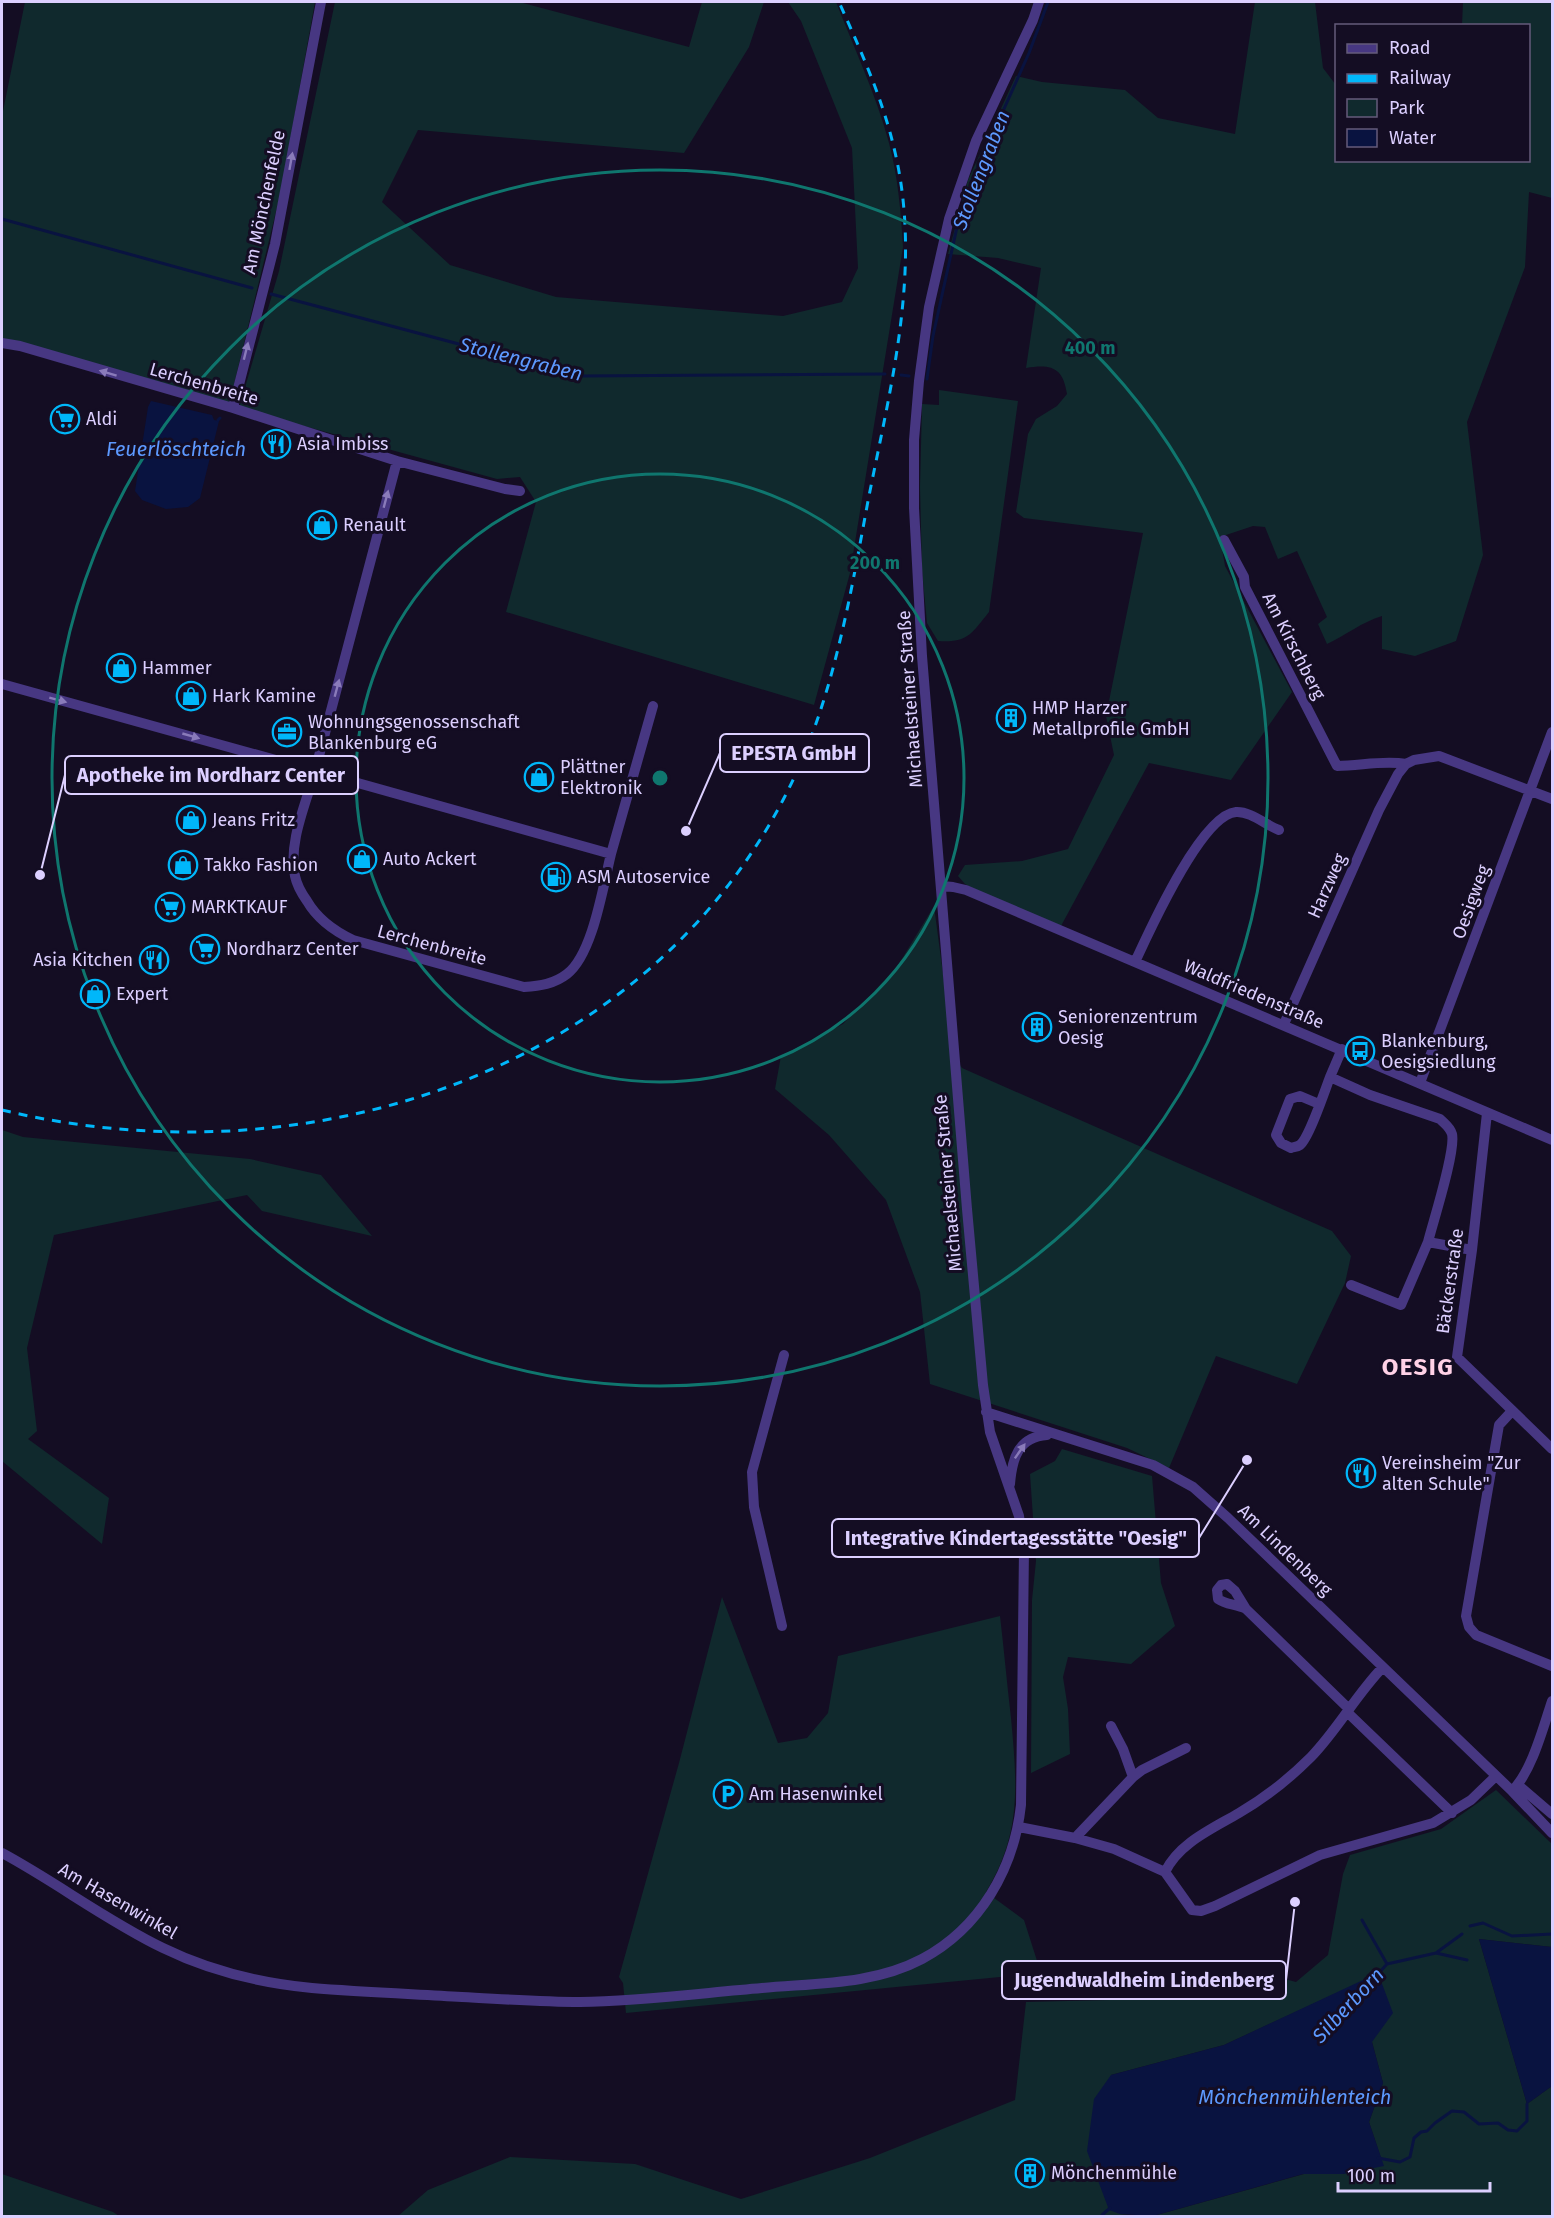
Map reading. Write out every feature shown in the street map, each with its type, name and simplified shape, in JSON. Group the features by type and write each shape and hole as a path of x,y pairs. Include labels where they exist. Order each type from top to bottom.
{"street":[{"name":"Am Mönchenfelde","path":"233,408 275,244 321,2"},
{"name":"Michaelsteiner Straße","path":"986,1412 966,1209 922,656 914,508 914,440 929,307 949,219 976,141 1039,2"},
{"name":"Lerchenbreite","path":"2,344 20,346 233,408 397,460 520,491"},
{"name":"Lerchenbreite","path":"397,460 296,837 295,878 313,911 332,928 353,940 524,987 546,985 568,974 581,957 599,905 653,706"},
{"name":"Am Kirschberg","path":"1224,540 1244,577 1245,587 1337,766 1358,766 1390,761 1406,764"},
{"path":"2,684 611,854"},
{"name":"Oesigweg","path":"1420,1083 1552,732"},
{"path":"1406,764 1414,760 1439,756 1552,799"},
{"name":"Harzweg","path":"1284,1024 1379,810 1398,774 1406,764"},
{"path":"1135,962 1167,895 1191,855 1211,830 1226,816 1234,812 1242,813 1279,830"},
{"name":"Waldfriedenstraße","path":"942,886 953,886 966,890 1552,1140"},
{"path":"1319,1104 1300,1096 1290,1099 1276,1135 1281,1143 1291,1148 1300,1144 1306,1137 1342,1049"},
{"path":"1330,1077 1370,1095 1440,1119 1448,1126 1452,1135 1451,1155 1428,1242 1401,1305 1351,1285"},
{"name":"Bäckerstraße","path":"1487,1113 1472,1250 1456,1357 1552,1449"},
{"path":"1428,1242 1472,1250"},
{"path":"782,1626 754,1507 752,1472 783,1355"},
{"path":"1512,1411 1499,1425 1466,1616 1469,1627 1476,1635 1552,1666"},
{"name":"Am Lindenberg","path":"986,1412 1052,1435 1139,1460 1193,1488 1228,1518 1499,1778 1515,1788"},
{"name":"Am Hasenwinkel","path":"2,1853 162,1948 202,1965 284,1985 532,2001 583,2002 854,1980 896,1970 922,1959 944,1945 975,1916 999,1881 1013,1849 1019,1827 1022,1786 1024,1548 1019,1516 990,1432 986,1412"},
{"path":"1010,1487 1012,1466 1017,1452 1030,1439 1052,1435"},
{"path":"1246,1609 1452,1813"},
{"path":"1164,1872 1173,1858 1196,1838 1258,1801 1312,1756 1383,1667"},
{"path":"1515,1788 1530,1761 1552,1701"},
{"path":"1111,1726 1123,1749 1133,1777"},
{"path":"1075,1838 1133,1777 1142,1770 1186,1748"},
{"path":"1019,1827 1075,1838 1114,1849 1164,1872 1186,1904 1192,1910 1201,1911 1320,1855 1422,1827 1452,1813 1499,1778"},
{"path":"1515,1788 1552,1814"},
{"path":"1515,1788 1552,1833"}],"green space":[{"path":"25,2 315,2 281,191 229,405 2,338 2,116"},
{"path":"335,2 519,2 689,47 702,2 764,2 749,47 684,153 418,130 382,202 450,265 556,297 783,316 842,302 858,268 852,148 801,21 788,2 836,2 871,89 889,143 899,195 903,247 850,573 814,705 506,612 536,502 520,477 497,479 239,408 279,271"},
{"path":"1255,2 1315,2 1323,68 1335,84 1335,162 1530,162 1530,24 1462,24 1463,2 1552,2 1552,198 1529,192 1525,267 1467,422 1483,555 1456,641 1415,656 1382,649 1382,616 1327,644 1318,624 1327,617 1297,551 1278,559 1265,527 1253,526 1220,537 1225,566 1292,692 1231,780 1149,763 1061,926 976,890 965,884 958,876 965,865 1022,861 1068,849 1114,755 1106,716 1143,533 1024,518 1016,512 1028,434 1036,419 1057,406 1067,394 1062,378 1054,369 1049,367 1026,368 1041,268 998,258 948,254 968,180 1016,76 1042,82 1125,90 1158,118 1235,134"},
{"path":"939,390 1018,401 989,612 968,636 948,641 938,641 927,623 922,570 920,487 922,404 939,405"},
{"path":"934,906 954,1056 962,1068 1332,1231 1351,1256 1345,1283 1297,1384 1216,1356 1169,1468 1127,1448 930,1384 920,1292 886,1200 829,1135 775,1089 781,1056 843,1024 897,967"},
{"path":"2,1130 23,1137 250,1159 321,1175 372,1236 262,1211 247,1195 54,1235 27,1348 37,1431 28,1439 109,1498 102,1544 2,1461"},
{"path":"1062,1449 1152,1476 1161,1583 1175,1626 1131,1664 1068,1657 1063,1677 1068,1709 1070,1754 1031,1773 1032,1600 1036,1561 1030,1474 1055,1461"},
{"path":"722,1597 778,1743 807,1738 828,1713 838,1656 1000,1616 1015,1765 1014,1808 1006,1849 986,1892 1024,1920 1039,1967 1020,1975 626,2013 623,1983 619,1977 679,1763"},
{"path":"1496,1790 1552,1844 1552,1947 1479,1939 1527,2104 1552,2086 1552,2216 1153,2216 1304,2174 1343,2174 1381,2158 1369,2122 1383,2083 1372,2042 1378,1974 1224,2045 1111,2075 1120,2214 1139,2216 398,2216 428,2190 510,2157 635,2164 741,2199 870,2158 1015,2100 1026,2002 1109,2000 1259,1972 1296,1982 1328,1955 1343,1874 1350,1855 1441,1829"},
{"path":"2,2174 113,2212 119,2216 2,2216"}],"water":[{"name":"Feuerlöschteich","path":"151,401 212,415 214,420 219,421 200,498 188,507 166,509 142,500 135,491 148,407"},
{"path":"1479,1939 1552,1947 1552,2086 1527,2104"},
{"name":"Mönchenmühlenteich","path":"1378,1973 1393,2013 1372,2042 1383,2083 1369,2122 1384,2166 1343,2174 1303,2174 1153,2216 1120,2214 1109,2210 1087,2151 1094,2099 1111,2075 1224,2045"}],"waterway":[{"name":"Stollengraben","path":"927,379 933,336 959,218 973,178 1029,53 1048,2"},
{"name":"Stollengraben","path":"2,219 252,288"},
{"name":"Stollengraben","path":"271,294 579,376 885,374"},
{"name":"Stollengraben","path":"901,375 909,376"},
{"path":"1362,1920 1387,1964"},
{"name":"Silberborn","path":"1470,1926 1483,1923 1512,1936 1552,1934"},
{"name":"Silberborn","path":"1377,1975 1387,1964 1436,1953 1462,1934"},
{"path":"1436,1953 1467,1960"},
{"path":"1378,2158 1400,2162 1410,2157 1414,2138 1421,2132 1427,2131 1452,2111 1464,2112 1479,2124 1498,2123 1508,2130 1517,2131 1527,2121 1527,2104"},
{"path":"1102,2215 1110,2208"}],"railway":[{"path":"2,1110 114,1129 228,1131 340,1117 448,1087 549,1040 640,977 719,897 783,800 800,765 826,691 854,578 886,413 900,325 905,281 905,236 902,192 894,148 877,92 839,2"}],"place":[{"name":"Aldi","path":"65,419"},
{"name":"Asia Imbiss","path":"276,444"},
{"name":"Renault","path":"322,525"},
{"name":"Hammer","path":"121,668"},
{"name":"Hark Kamine","path":"191,696"},
{"name":"HMP Harzer Metallprofile GmbH","path":"1011,718"},
{"name":"Wohnungsgenossenschaft Blankenburg eG","path":"287,732"},
{"name":"Plättner Elektronik","path":"539,777"},
{"name":"Jeans Fritz","path":"191,820"},
{"name":"EPESTA GmbH","path":"686,831"},
{"name":"Auto Ackert","path":"362,859"},
{"name":"Takko Fashion","path":"183,865"},
{"name":"Apotheke im Nordharz Center","path":"40,875"},
{"name":"ASM Autoservice","path":"556,877"},
{"name":"MARKTKAUF","path":"170,907"},
{"name":"Nordharz Center","path":"205,949"},
{"name":"Asia Kitchen","path":"154,960"},
{"name":"Expert","path":"95,994"},
{"name":"Seniorenzentrum Oesig","path":"1037,1027"},
{"name":"Blankenburg, Oesigsiedlung","path":"1360,1051"},
{"name":"Integrative Kindertagesstätte \"Oesig\"","path":"1247,1460"},
{"name":"Vereinsheim \"Zur alten Schule\"","path":"1361,1473"},
{"name":"Am Hasenwinkel","path":"728,1794"},
{"name":"Jugendwaldheim Lindenberg","path":"1295,1902"},
{"name":"Mönchenmühle","path":"1030,2173"}],"district":[{"name":"OESIG","path":"1418,1367"}]}
